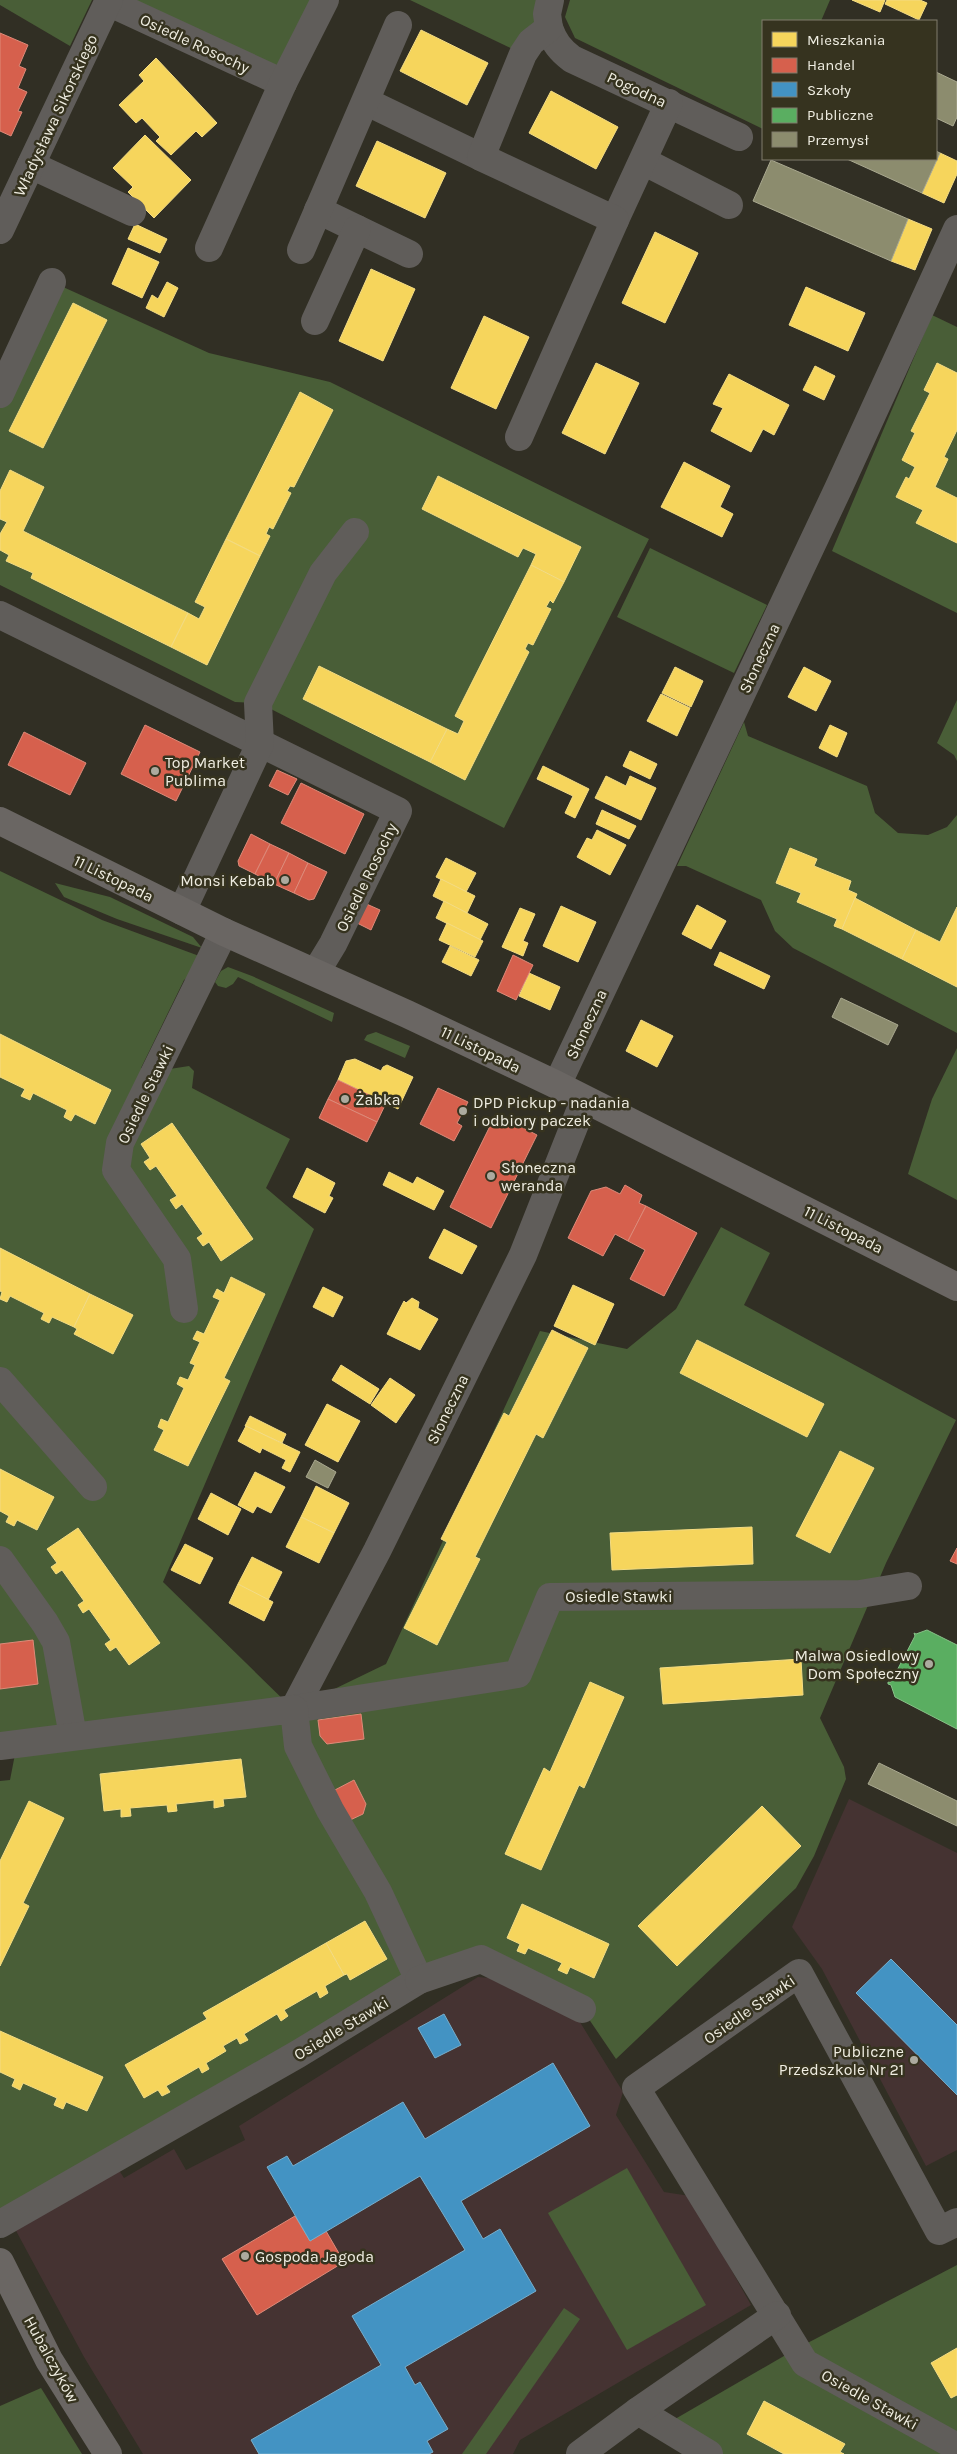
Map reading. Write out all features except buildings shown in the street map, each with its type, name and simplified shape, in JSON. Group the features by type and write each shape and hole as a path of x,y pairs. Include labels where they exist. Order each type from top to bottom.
{"street":[{"path":"209,248 283,83 325,0"},
{"name":"Pogodna","path":"550,0 549,28 552,39 560,50 572,58 739,137"},
{"name":"Osiedle Rosochy","path":"108,1 283,83"},
{"name":"Władysława Sikorskiego","path":"0,230 108,1"},
{"path":"301,250 367,102 398,25"},
{"path":"481,157 523,54 531,42 549,28"},
{"path":"367,102 616,220"},
{"path":"519,437 669,104"},
{"path":"643,161 728,205"},
{"path":"31,165 132,212"},
{"path":"318,210 409,254"},
{"path":"315,321 357,229"},
{"name":"Słoneczna","path":"556,1086 811,548 957,229"},
{"path":"0,394 52,282"},
{"path":"182,911 260,744 258,702 323,573 355,532"},
{"name":"Osiedle Rosochy","path":"0,615 398,811 333,944 316,972"},
{"name":"11 Listopada","path":"0,821 224,932 316,972 556,1086 715,1164 957,1287"},
{"name":"Osiedle Stawki","path":"184,1309 177,1259 116,1170 120,1143 224,932"},
{"name":"Słoneczna","path":"294,1709 381,1543 523,1255 584,1100"},
{"path":"0,1381 93,1487"},
{"path":"0,1560 46,1623 56,1642 74,1736"},
{"name":"Osiedle Stawki","path":"0,1746 294,1709 518,1674 550,1597 860,1594 908,1586"},
{"path":"294,1709 298,1746 330,1810 378,1892 420,1980"},
{"name":"Osiedle Stawki","path":"0,2224 298,2054 420,1980 481,1960 582,2009"},
{"name":"Osiedle Stawki","path":"957,2222 938,2231 799,1973 636,2088 806,2364 957,2447"},
{"name":"Hubalczyków","path":"0,2262 49,2360 108,2454"},
{"path":"580,2454 638,2411 777,2316"},
{"path":"638,2411 709,2454"}],"shaded area":[{"name":"Publiczne Przedszkole Nr 21","path":"849,1799 957,1853 957,2150 926,2166 822,1969 792,1927"},
{"path":"478,1977 489,1978 575,2014 623,2092 616,2115 664,2192 690,2196 751,2305 520,2440 513,2454 143,2454 84,2357 14,2227 117,2167 124,2178 174,2149 186,2170 245,2140 239,2126"}],"green space":[{"path":"0,0 92,0 70,46 0,5"},
{"path":"109,0 325,0 283,83"},
{"path":"410,0 550,0 523,54"},
{"path":"570,0 830,0 821,20 762,20 762,129 575,38 565,17"},
{"path":"52,282 209,353 330,382 649,539 504,828 267,707 258,703 235,702 0,585 0,394"},
{"path":"932,315 957,327 957,613 832,551"},
{"path":"650,548 767,605 734,673 617,617"},
{"path":"957,700 957,761 954,755 937,743"},
{"path":"744,722 748,736 867,786 875,813 898,833 928,835 947,827 957,815 957,1033 793,948 775,931 761,900 686,866 677,866"},
{"path":"0,871 102,920 210,960 184,980 141,1068 157,1071 189,1066 194,1071 192,1088 290,1139 266,1188 314,1229 163,1582 293,1709 386,1664 540,1331 627,1349 676,1309 721,1227 770,1253 744,1305 956,1420 886,1563 820,1718 844,1767 846,1779 814,1856 796,1888 616,2059 582,2009 481,1960 0,2214 0,1781 10,1780 17,1744 0,1746"},
{"path":"55,883 110,897 193,937 202,948 117,919 64,897"},
{"path":"228,967 334,1013 332,1022 238,977 233,984 226,988 218,986 215,982 221,971"},
{"path":"376,1032 410,1046 405,1058 364,1040 367,1035"},
{"path":"957,1048 957,1200 908,1174 932,1099"},
{"path":"627,2168 706,2305 627,2350 548,2213"},
{"path":"957,2265 957,2454 709,2454 663,2426 796,2349"},
{"path":"564,2308 580,2319 486,2454 462,2454"},
{"path":"41,2388 82,2454 0,2454 0,2406"}],"place":[{"name":"Top Market Publima","path":"155,771"},
{"name":"Monsi Kebab","path":"285,880"},
{"name":"Żabka","path":"345,1099"},
{"name":"DPD Pickup - nadania i odbiory paczek","path":"463,1111"},
{"name":"Słoneczna weranda","path":"491,1176"},
{"name":"Malwa Osiedlowy Dom Społeczny","path":"929,1664"},
{"name":"Publiczne Przedszkole Nr 21","path":"914,2060"},
{"name":"Gospoda Jagoda","path":"245,2256"}]}
